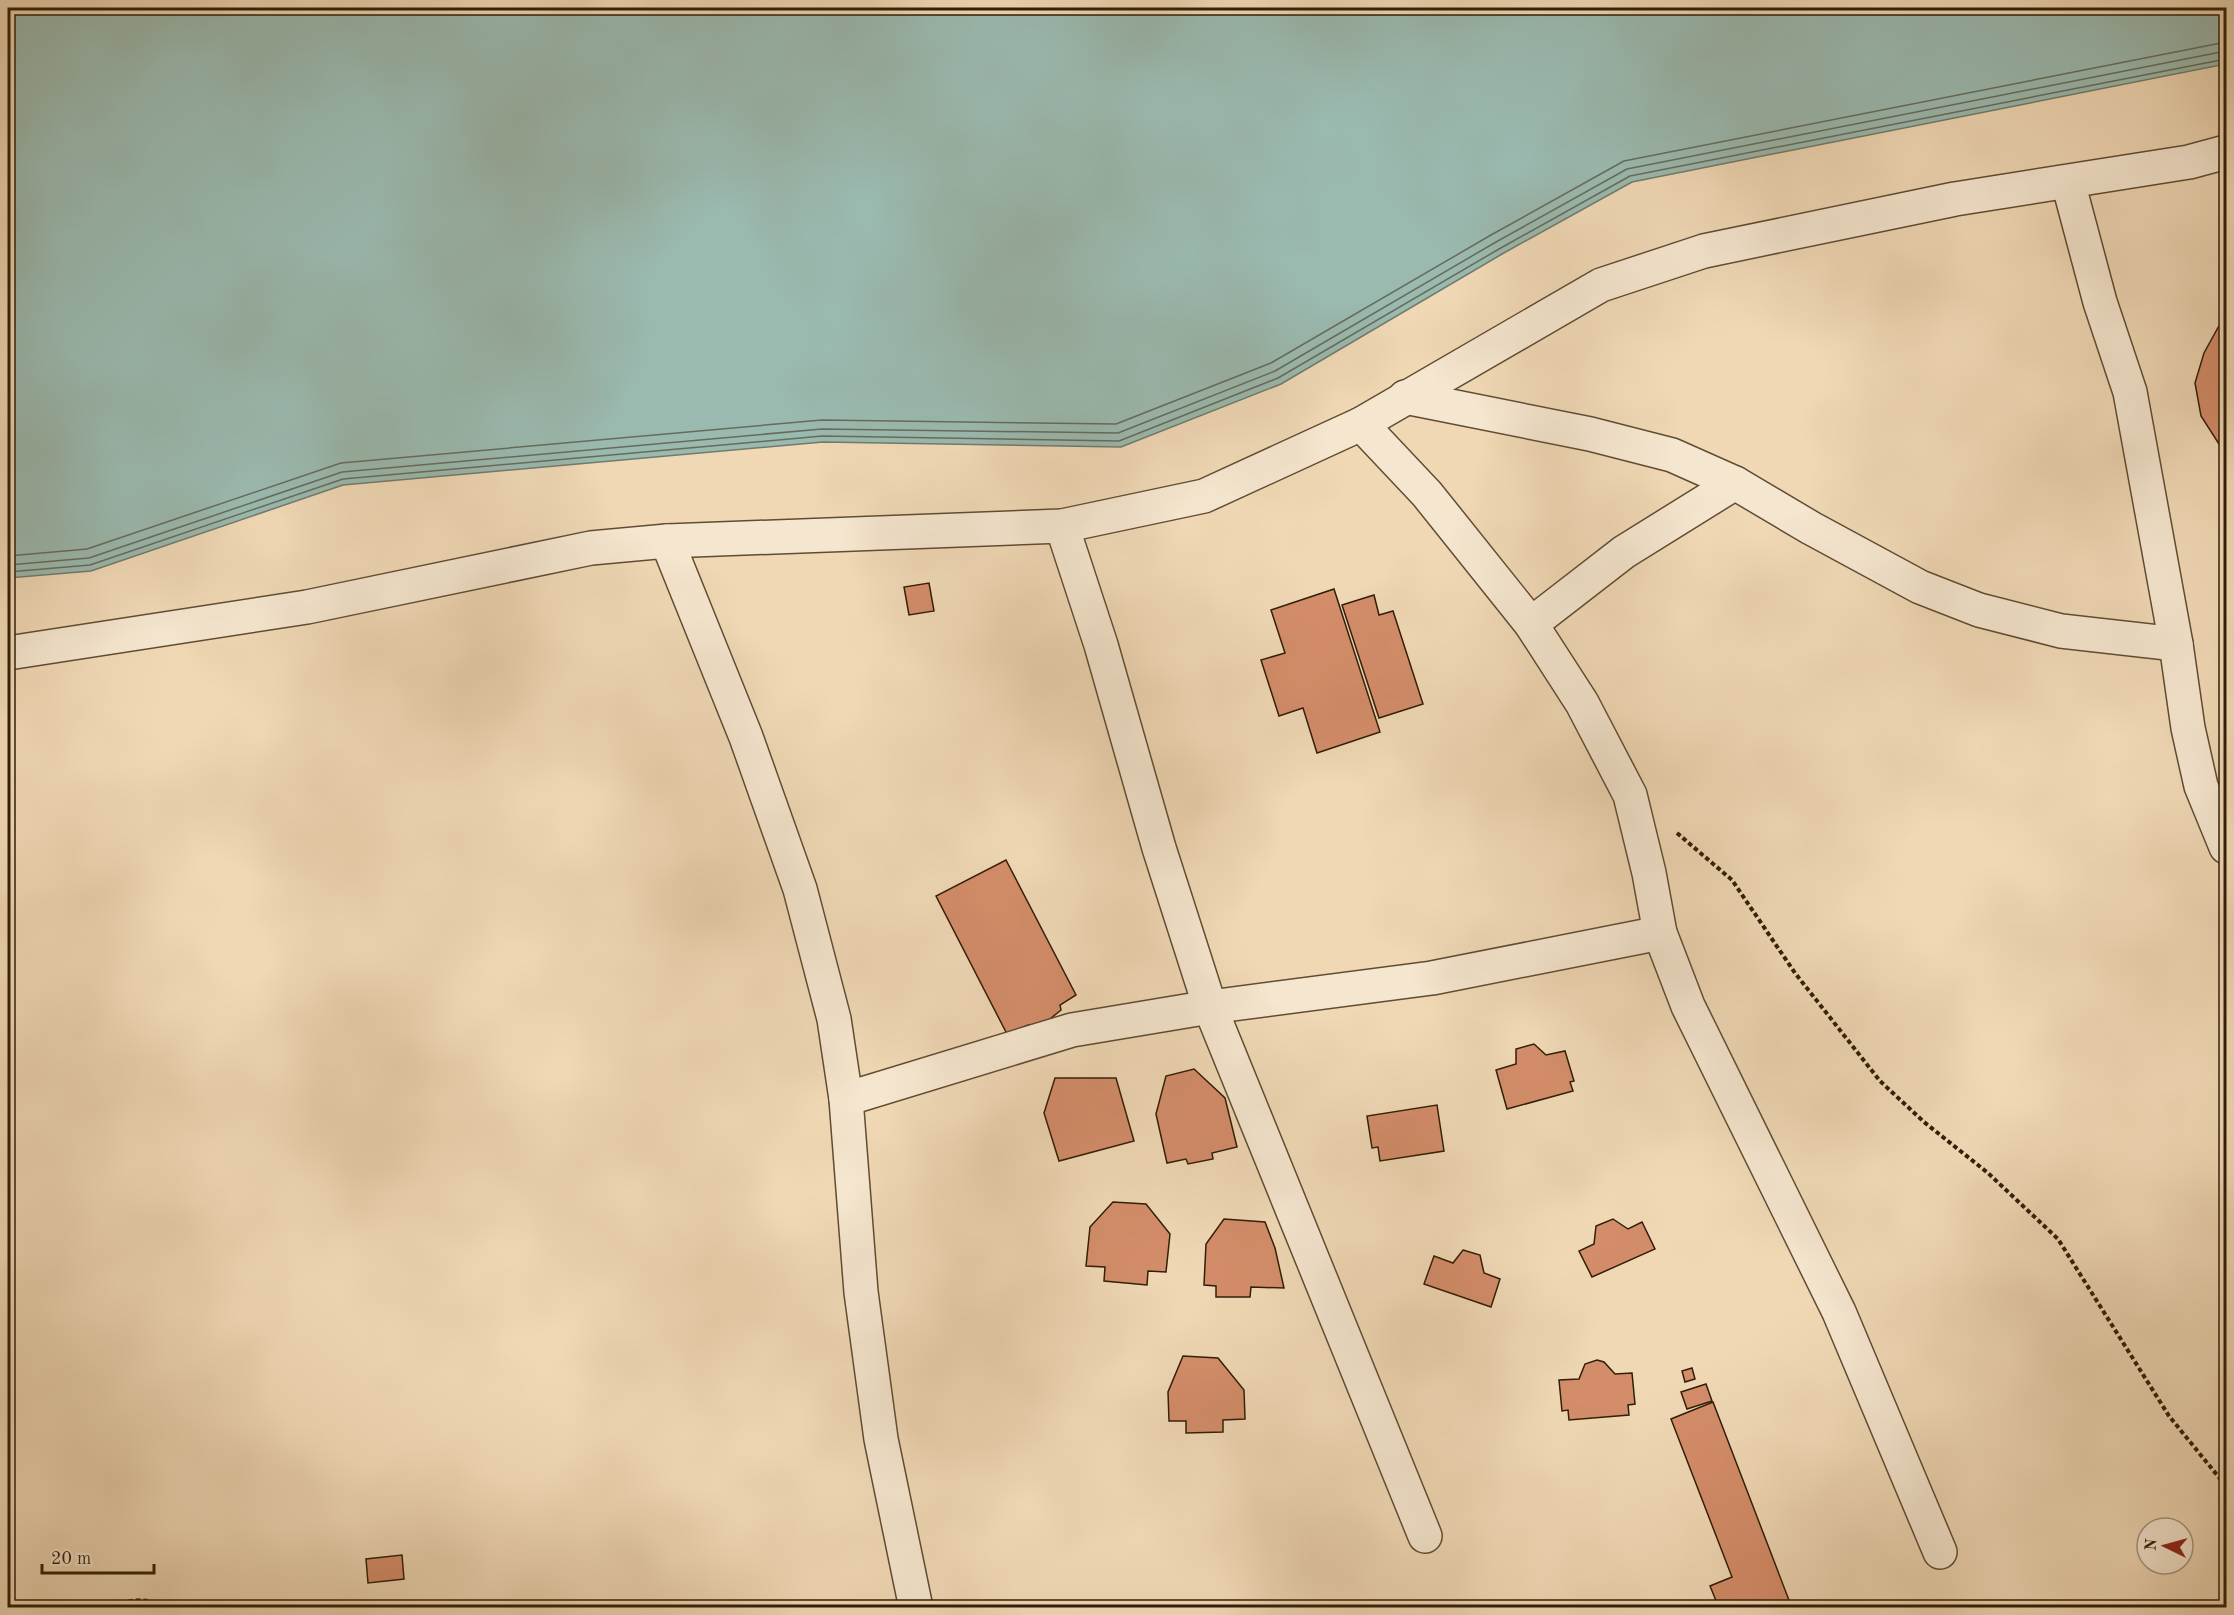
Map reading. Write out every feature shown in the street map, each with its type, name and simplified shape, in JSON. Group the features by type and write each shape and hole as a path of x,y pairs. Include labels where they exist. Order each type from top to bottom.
{"street":[{"path":"8,652 307,607 591,548 667,541 1062,526 1204,496 1360,424 1601,285 1704,251 1955,200 2189,162 2226,152"},
{"path":"2068,182 2100,302 2130,392 2176,644 2188,728 2201,786 2226,847"},
{"path":"1405,397 1590,434 1672,455 1735,483 1811,528 1920,587 1979,610 2061,631 2176,644"},
{"path":"1360,424 1427,494 1531,624 1582,703 1630,795 1660,933 1688,1006 1812,1252 1940,1552"},
{"path":"1531,624 1624,552 1735,483"},
{"path":"1062,526 1101,645 1159,848 1210,1007 1425,1536"},
{"path":"667,541 746,737 800,889 834,1019 846,1100 861,1292 881,1439 916,1608"},
{"path":"846,1100 1072,1030 1210,1007 1432,978 1660,933"}],"path":[{"path":"1672,830 1732,880 1795,973 1880,1081 1924,1122 1988,1173 2058,1239 2169,1416 2226,1486"},
{"path":"107,1608 120,1603 142,1601 161,1604 164,1608"}],"water":[{"path":"8,8 2226,8 2226,64 1632,182 1502,254 1281,384 1121,447 823,442 343,485 91,571 8,578"}],"building":[{"path":"2226,318 2226,455 2201,416 2195,383 2204,353 2220,324"},
{"path":"929,583 934,611 909,615 904,587"},
{"path":"1334,589 1380,732 1317,753 1303,708 1279,716 1261,660 1285,653 1271,610"},
{"path":"1374,595 1379,615 1393,611 1423,704 1379,718 1342,605"},
{"path":"1006,860 1076,995 1060,1005 1061,1010 1040,1027 1028,1025 1007,1034 936,896"},
{"path":"1534,1044 1546,1055 1565,1051 1574,1081 1570,1082 1573,1091 1507,1109 1496,1070 1516,1064 1516,1049"},
{"path":"1194,1069 1225,1098 1237,1147 1212,1153 1213,1159 1188,1164 1186,1159 1167,1163 1156,1114 1166,1076"},
{"path":"1055,1078 1116,1078 1134,1141 1059,1161 1044,1113"},
{"path":"1437,1105 1444,1151 1380,1161 1378,1147 1372,1148 1367,1116"},
{"path":"1113,1202 1146,1204 1170,1234 1166,1272 1148,1271 1147,1285 1104,1281 1105,1267 1086,1266 1090,1227"},
{"path":"1224,1219 1265,1222 1275,1248 1284,1288 1251,1287 1250,1297 1216,1297 1216,1286 1204,1285 1206,1244"},
{"path":"1613,1219 1628,1229 1642,1222 1655,1249 1592,1277 1579,1251 1594,1244 1596,1226"},
{"path":"1463,1250 1480,1255 1484,1273 1500,1279 1491,1307 1424,1284 1434,1256 1453,1263"},
{"path":"1183,1356 1218,1358 1244,1390 1245,1419 1223,1420 1223,1432 1186,1433 1186,1421 1169,1421 1168,1392"},
{"path":"1597,1360 1604,1362 1615,1374 1632,1373 1635,1404 1628,1405 1629,1415 1569,1420 1568,1410 1562,1411 1559,1380 1579,1379 1585,1364"},
{"path":"1692,1368 1695,1379 1685,1382 1682,1371"},
{"path":"1706,1384 1712,1401 1687,1409 1681,1392"},
{"path":"1713,1402 1792,1608 1719,1608 1710,1586 1732,1577 1671,1419"},
{"path":"402,1555 404,1579 368,1583 366,1559"}]}
